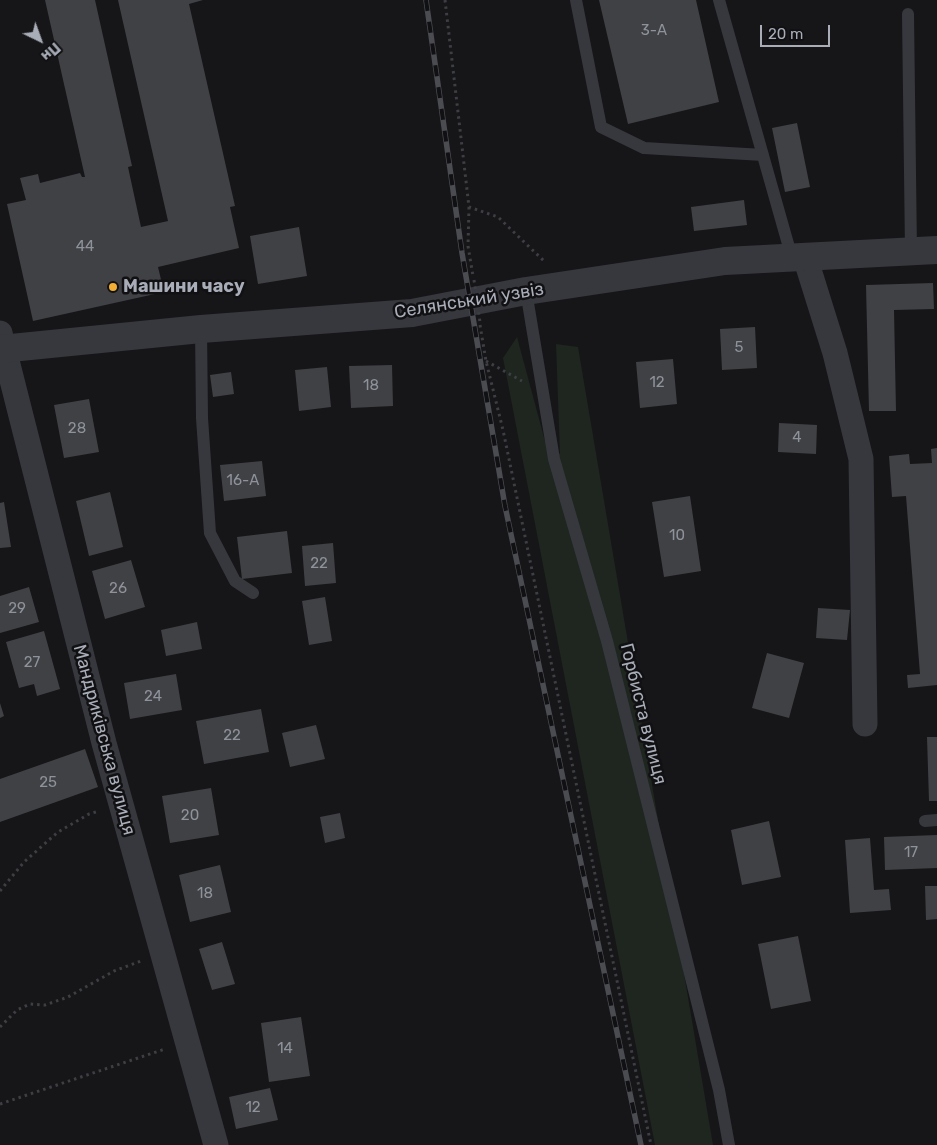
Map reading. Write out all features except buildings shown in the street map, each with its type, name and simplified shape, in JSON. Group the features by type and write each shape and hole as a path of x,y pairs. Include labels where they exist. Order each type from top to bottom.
{"street":[{"name":"Селянський узвіз","path":"1,344 412,312 526,291 725,261 924,251"},
{"path":"799,257 835,353 861,459 864,724"},
{"name":"Мандриківська вулиця","path":"1,344 121,803 216,1145"}],"lane":[{"path":"576,0 600,127 644,148 763,155"},
{"path":"719,0 763,155 799,257"},
{"path":"908,14 924,251"},
{"name":"Горбиста вулиця","path":"526,291 554,459 607,641 718,1090 729,1145"},
{"path":"201,329 202,418 210,533 235,581 253,594"}],"path":[{"path":"446,0 469,207 468,246 486,361 503,430 651,1145"},
{"path":"469,207 498,217 550,266"},
{"path":"486,361 543,393"},
{"path":"0,891 24,862 58,832 89,814 121,803"},
{"path":"0,1027 17,1010 30,1004 45,1005 68,997 114,971 162,953"},
{"path":"0,1104 187,1041"}],"shaded area":[{"path":"517,337 545,441 560,454 556,344 578,347 713,1145 655,1145 503,358"}],"railway":[{"path":"426,0 462,253 505,506 641,1145"}],"place":[{"name":"Машини часу","path":"113,287"}]}
